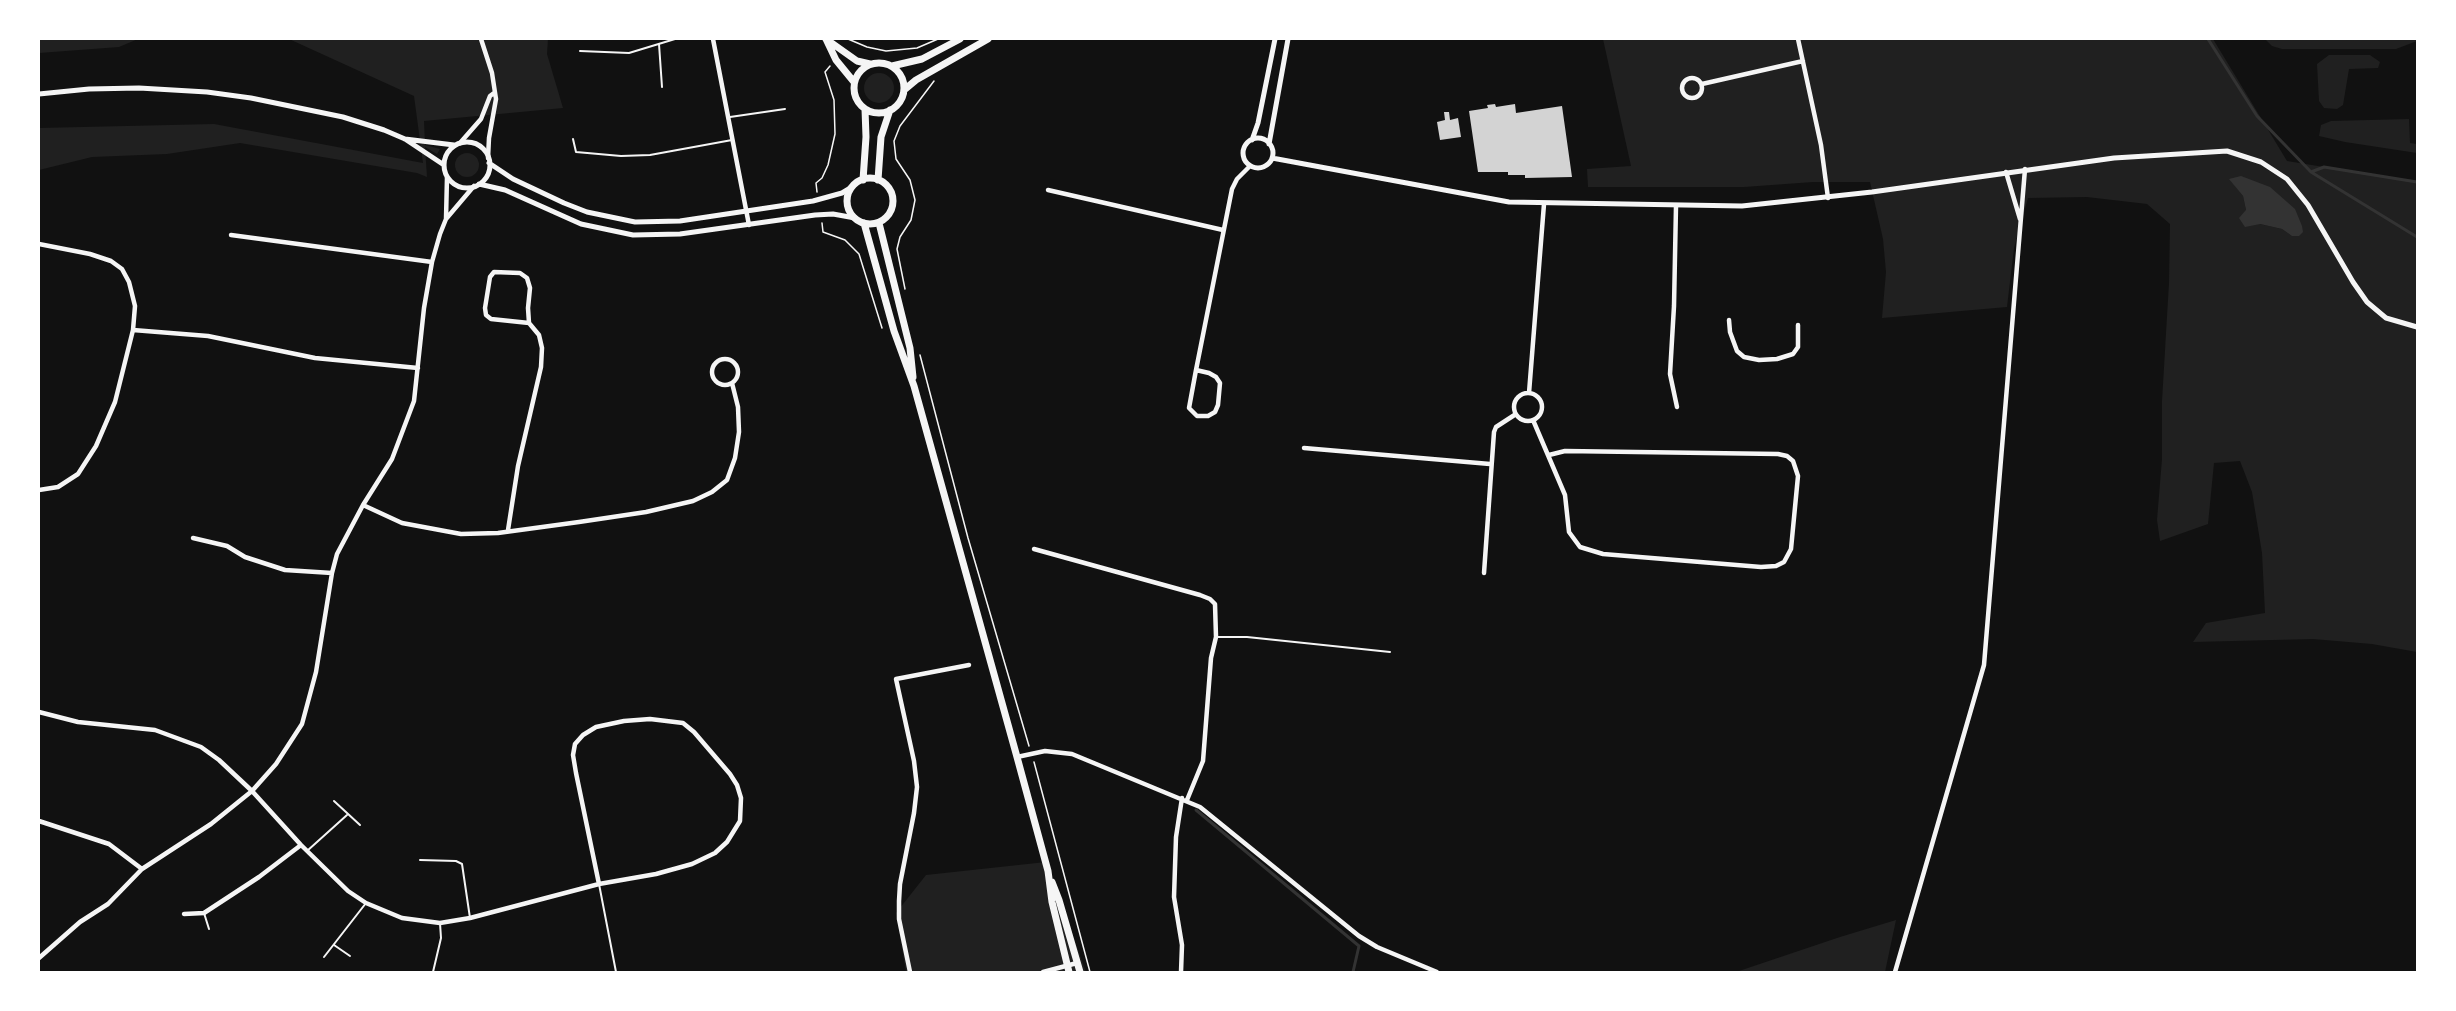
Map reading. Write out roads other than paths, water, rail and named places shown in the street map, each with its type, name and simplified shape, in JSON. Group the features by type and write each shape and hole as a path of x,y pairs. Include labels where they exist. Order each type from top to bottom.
{"main road":[{"path":"826,39 856,61 870,64"},
{"path":"826,39 836,60 854,82"},
{"path":"863,180 867,137 865,109 854,95 854,82 857,74 870,64 877,62 892,66 922,58 960,39"},
{"path":"904,90 922,76 988,39"},
{"path":"865,109 878,113 890,110 900,102 904,90 901,76 892,66"},
{"path":"878,180 881,138 890,110"},
{"path":"863,180 878,180 890,189 893,198 891,213 879,223 864,224 855,218 847,204 852,187 863,180"},
{"path":"879,223 910,348 914,386"},
{"path":"864,224 894,331 914,386 1017,757 1047,871 1052,902 1069,969"},
{"path":"1047,871 1059,900 1080,972"}],"street":[{"path":"446,219 487,175 489,138 495,99 492,73 481,39"},
{"path":"713,39 750,225"},
{"path":"1252,140 1261,139 1272,148 1272,158 1263,167 1250,166 1244,159 1243,150 1252,140 1258,123 1275,39"},
{"path":"1269,144 1288,39"},
{"path":"1798,39 1821,144 1828,198"},
{"path":"1702,84 1803,61"},
{"path":"1691,78 1697,79 1702,84 1701,94 1696,98 1686,96 1682,91 1683,84 1691,78"},
{"path":"39,94 139,88 207,92 270,101 343,117 405,139 477,144 489,160 513,179 564,203 609,218 657,223 829,197 852,187"},
{"path":"39,958 80,922 108,903 142,869 211,824 252,791 276,764 302,724 316,672 332,573 344,539 392,459 414,400 424,308 432,262 446,219 447,177 444,165 447,154 481,119 489,96 494,93"},
{"path":"405,139 444,165"},
{"path":"1272,158 1494,201 1544,204 1758,206 2114,158 2227,151 2248,156 2287,179 2308,205 2367,302 2386,318 2417,327"},
{"path":"1196,370 1209,373 1220,383 1218,405 1215,411 1208,416 1197,416 1189,408 1196,370 1223,230 1233,189 1237,179 1250,166"},
{"path":"1895,972 1984,665 2025,169"},
{"path":"2006,172 2020,219"},
{"path":"447,177 462,187 476,185 505,190 581,224 633,235 680,234 833,214 855,218"},
{"path":"1048,190 1223,230"},
{"path":"1529,393 1544,204"},
{"path":"1676,206 1670,374 1677,408"},
{"path":"231,235 432,262"},
{"path":"39,244 90,254 111,261 122,269 133,294 135,306 133,330 115,402 107,424 86,464 69,481 58,487 39,490"},
{"path":"508,530 518,466 541,367 542,348 539,335 529,323 530,288 527,278 520,273 494,272 489,277 486,315 491,319 529,323"},
{"path":"1729,320 1733,345 1739,354 1750,359 1777,359 1793,354 1798,347 1798,325"},
{"path":"133,330 208,336 330,360 418,368"},
{"path":"363,505 402,524 461,534 498,533 646,512 693,501 712,492 727,480 735,458 738,424 732,383 739,373 734,362 722,359 716,362 712,367 713,378 722,385 732,383"},
{"path":"1529,393 1538,396 1542,405 1541,414 1533,420 1522,419 1516,414 1514,406 1522,394 1529,393"},
{"path":"1484,573 1490,464 1496,427 1516,414"},
{"path":"1533,420 1565,495 1569,532 1580,547 1603,554 1761,567 1776,566 1784,562 1791,549 1798,476 1792,461 1787,456 1565,451 1549,455"},
{"path":"1304,448 1490,464"},
{"path":"193,538 226,546 245,557 285,570 332,573"},
{"path":"1034,549 1210,599 1215,604 1216,637 1211,658 1203,761 1185,799 1176,837 1174,897 1182,945 1181,972"},
{"path":"910,972 899,919 899,901 917,787 914,761 896,679 969,665"},
{"path":"39,712 78,722 148,729 170,734 201,747 219,760 252,791 301,845 348,891 366,903 402,918 440,923 470,918 599,884 656,874 692,864 715,853 735,832 740,821 742,810 737,785 694,732 683,723 650,719 624,722 596,728 583,735 575,744 573,755 576,773 599,884"},
{"path":"1017,757 1045,751 1072,754 1185,799 1211,813 1359,936 1437,972"},
{"path":"39,821 109,844 142,869"},
{"path":"184,914 204,913 259,877 301,845"},
{"path":"1043,972 1069,969 1077,963"}],"lane":[{"path":"580,51 622,54 675,39"},
{"path":"659,44 662,87"},
{"path":"730,117 785,109"},
{"path":"573,139 576,152 621,156 650,155 732,140"},
{"path":"1216,637 1247,637 1390,652"},
{"path":"334,801 360,825"},
{"path":"307,851 347,815"},
{"path":"420,860 456,861 462,864 470,918"},
{"path":"599,884 616,972"},
{"path":"324,957 366,903"},
{"path":"204,913 209,929"},
{"path":"434,972 441,938 440,923"},
{"path":"334,945 350,956"}],"waterway":[{"path":"2208,39 2257,116 2311,172 2417,237"},
{"path":"2311,172 2324,167 2417,182"},
{"path":"1196,810 1359,946 1353,972"}]}
